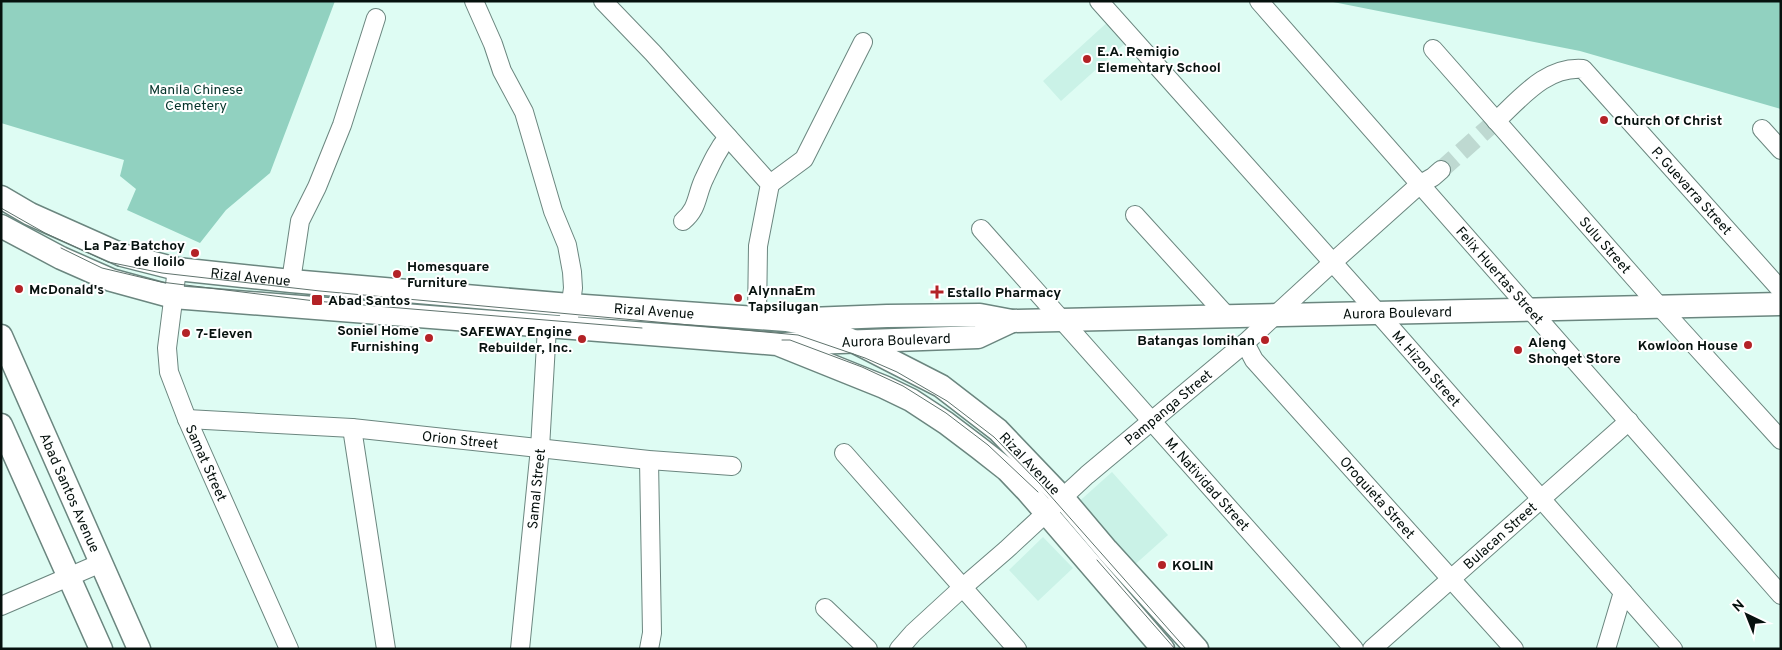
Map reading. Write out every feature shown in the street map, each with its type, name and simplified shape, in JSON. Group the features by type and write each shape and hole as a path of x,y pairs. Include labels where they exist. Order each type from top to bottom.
{"main road":[{"name":"Rizal Avenue","path":"1,197 30,214 122,255 177,269 291,281 570,305 757,317 819,326 853,340 941,386 998,430 1063,498 1107,550 1197,649"},
{"name":"Rizal Avenue","path":"1,226 61,258 111,280 173,297 777,344 876,383 911,400 946,423 1007,470 1164,649"},
{"path":"1,244 24,239"},
{"name":"Aurora Boulevard","path":"786,320 980,315 1012,321 1781,304"},
{"name":"Aurora Boulevard","path":"777,344 978,337 1012,321"},
{"name":"Abad Santos Avenue","path":"1,336 139,649"},
{"path":"1,425 101,649"}],"street":[{"name":"Samal Street","path":"474,1 494,44 502,72 524,112 553,211 567,245 572,272 573,288 570,305 558,328 540,448 520,649"},
{"path":"603,1 653,53 770,184"},
{"name":"M. Hizon Street","path":"1099,1 1377,312 1673,649"},
{"name":"Felix Huertas Street","path":"1259,1 1781,595"},
{"path":"291,281 300,221 317,187 342,126 376,18"},
{"path":"757,317 758,246 770,184 804,158 863,42"},
{"name":"Sulu Street","path":"1433,49 1660,307 1781,440"},
{"name":"P. Guevarra Street","path":"1496,121 1542,79 1565,70 1583,69 1778,283"},
{"path":"1762,129 1781,150"},
{"path":"683,221 692,214 705,176 717,151 728,137"},
{"name":"Pampanga Street","path":"899,649 913,633 1046,513 1277,315 1332,262 1419,185 1433,178 1441,170"},
{"path":"1135,214 1226,315"},
{"name":"M. Natividad Street","path":"981,229 1354,649"},
{"name":"Samat Street","path":"177,269 167,348 168,372 289,649"},
{"name":"Oroquieta Street","path":"1245,343 1254,360 1514,649"},
{"name":"Orion Street","path":"187,419 352,428 649,460 732,466"},
{"name":"Bulacan Street","path":"1372,649 1628,421"},
{"path":"352,428 386,649"},
{"path":"844,454 1017,649"},
{"path":"649,460 652,633 649,649"},
{"path":"1,606 101,563"},
{"path":"1606,649 1623,592"},
{"path":"824,608 868,649"}],"shaded area":[{"name":"E.A. Remigio Elementary School","path":"1112,18 1131,38 1061,101 1043,81"},
{"path":"1112,472 1168,535 1131,568 1074,506"},
{"path":"1043,537 1073,568 1038,601 1009,570"}],"green space":[{"name":"Manila Chinese Cemetery","path":"1,1 335,1 270,173 226,210 200,243 127,210 136,189 120,176 124,160 1,123"},
{"path":"1328,1 1781,1 1781,109 1580,51"}],"tunnel":[{"path":"1441,170 1496,121"}],"tram line":[{"path":"1,208 45,233 108,262 162,273 320,291 798,335 865,358 897,372 947,401 994,437 1040,484 1186,649"},
{"path":"61,248 102,268 161,282 315,301 642,328"},
{"path":"782,340 790,340 862,367 903,386 946,413 988,445 1038,492"},
{"path":"1097,560 1175,649"}],"place":[{"name":"E.A. Remigio Elementary School","path":"1087,59"},
{"name":"Church Of Christ","path":"1604,120"},
{"name":"La Paz Batchoy de Iloilo","path":"195,253"},
{"name":"Homesquare Furniture","path":"397,274"},
{"name":"McDonald's","path":"19,289"},
{"name":"Estallo Pharmacy","path":"937,292"},
{"name":"AlynnaEm Tapsilugan","path":"738,298"},
{"name":"Abad Santos","path":"317,300"},
{"name":"7-Eleven","path":"186,333"},
{"name":"Soniel Home Furnishing","path":"429,338"},
{"name":"SAFEWAY Engine Rebuilder, Inc.","path":"582,339"},
{"name":"Batangas lomihan","path":"1265,340"},
{"name":"Kowloon House","path":"1748,345"},
{"name":"Aleng Shonget Store","path":"1518,350"},
{"name":"KOLIN","path":"1162,565"}]}
